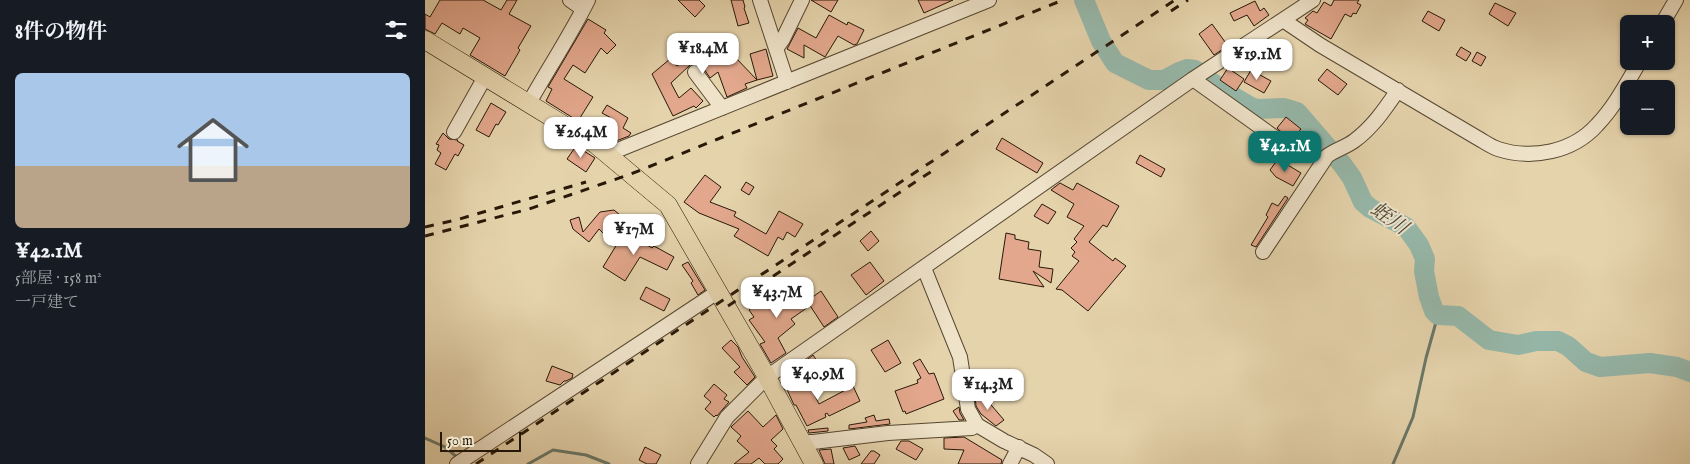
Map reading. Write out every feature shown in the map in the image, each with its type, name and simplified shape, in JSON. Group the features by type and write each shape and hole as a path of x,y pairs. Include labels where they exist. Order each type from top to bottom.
{"main road":[{"path":"425,40 595,144 668,205 719,291 814,464"}],"street":[{"path":"529,103 558,51 575,27 585,4 570,0"},
{"path":"760,0 787,82"},
{"path":"776,48 783,39 802,0"},
{"path":"608,154 988,0"},
{"path":"698,464 727,417 767,377 1200,75 1313,0"},
{"path":"1667,15 1676,0"},
{"path":"1283,20 1320,45 1497,149 1515,152 1549,152 1583,138 1596,126 1617,99 1635,70"},
{"path":"695,72 722,108"},
{"path":"1200,75 1277,140"},
{"path":"454,132 485,77"},
{"path":"1263,252 1332,152 1353,142 1372,126 1398,90"},
{"path":"924,268 960,357 968,409 977,425 1047,464"},
{"path":"457,464 719,291"},
{"path":"803,442 888,433 972,428 977,425"},
{"path":"1010,464 1019,447"}],"building":[{"path":"440,0 483,0 501,10 507,0 517,0 509,14 531,26 505,76 470,55 480,38 463,28 460,34 442,23 435,34 425,29 425,14 430,17"},
{"path":"678,0 699,0 705,6 695,17"},
{"path":"731,0 743,0 749,23 738,26"},
{"path":"811,0 838,0 831,12"},
{"path":"918,0 953,0 924,13"},
{"path":"1334,0 1359,0 1357,3 1361,5 1356,14 1353,13 1351,17 1345,14 1331,39 1305,24 1308,20 1305,18 1313,11 1317,13 1324,2 1331,6"},
{"path":"1255,1 1260,11 1264,8 1269,15 1254,26 1247,15 1234,21 1230,13"},
{"path":"1495,3 1516,13 1508,26 1489,14"},
{"path":"1428,11 1445,20 1439,31 1422,21"},
{"path":"829,15 847,25 848,22 864,30 857,44 854,45 838,36 825,57 804,45 804,58 787,49 798,28 816,38"},
{"path":"588,19 606,30 604,33 616,45 607,54 601,48 585,73 573,65 564,79 593,97 578,121 546,101 552,89 548,87"},
{"path":"1212,24 1228,46 1214,55 1199,34"},
{"path":"714,35 757,80 745,84 747,88 727,97 718,72 710,78 702,66 692,63 671,83 679,98 691,88 703,101 696,108 694,106 673,116 652,74 670,59 677,66 703,47"},
{"path":"1461,47 1471,53 1466,61 1456,55"},
{"path":"766,49 773,76 757,80 750,54"},
{"path":"1477,52 1486,57 1481,66 1472,61"},
{"path":"1228,68 1244,79 1236,91 1220,80"},
{"path":"1327,69 1347,84 1338,95 1318,80"},
{"path":"1251,70 1271,81 1264,93 1244,82"},
{"path":"491,103 506,112 498,125 496,124 489,137 476,130"},
{"path":"607,105 628,118 623,128 631,133 629,136 616,141 603,134 613,119 602,113"},
{"path":"1286,117 1301,129 1291,141 1277,128"},
{"path":"443,133 449,139 458,140 464,145 458,156 455,154 446,170 435,164 441,153 437,150 439,145 436,144"},
{"path":"1002,138 1043,163 1037,173 996,149"},
{"path":"576,146 595,158 586,172 567,159"},
{"path":"1140,155 1165,169 1161,177 1136,163"},
{"path":"1278,159 1301,173 1293,186 1276,177 1270,170"},
{"path":"705,175 721,187 710,202 736,212 734,216 766,234 779,211 803,224 795,237 787,232 783,240 778,237 768,256 734,236 739,229 699,213 684,202"},
{"path":"746,182 754,187 749,195 741,190"},
{"path":"1060,183 1073,190 1077,183 1119,206 1107,227 1103,225 1089,242 1113,261 1115,258 1126,266 1088,311 1062,290 1056,289 1079,261 1072,256 1075,252 1071,248 1077,242 1074,239 1084,226 1067,217 1074,204 1051,190"},
{"path":"1285,196 1288,198 1256,247 1251,245 1268,217 1266,215 1272,203 1278,206"},
{"path":"1042,204 1056,212 1048,224 1034,216"},
{"path":"614,210 620,215 604,234 599,229 589,242 573,229 570,220 579,217 583,232 600,212"},
{"path":"625,231 652,248 654,246 674,257 667,270 640,257 625,281 603,267"},
{"path":"871,231 879,241 868,251 860,241"},
{"path":"1006,233 1015,235 1015,239 1029,242 1028,249 1041,251 1039,267 1053,269 1051,283 1033,271 1044,287 999,279"},
{"path":"688,262 705,290 698,295 691,283 693,281 682,265"},
{"path":"870,262 884,281 866,295 851,275"},
{"path":"790,282 808,307 791,319 795,324 778,338 786,353 771,363 760,344 765,342 749,320 754,317 749,310"},
{"path":"646,287 670,299 664,311 640,299"},
{"path":"821,291 838,317 824,327 807,301"},
{"path":"731,340 738,347 755,377 747,385 734,372 740,367 722,348"},
{"path":"888,340 901,363 885,372 871,350"},
{"path":"813,355 819,364 808,371 803,363"},
{"path":"920,359 929,374 934,373 944,399 906,414 905,411 903,412 895,391 918,383 917,380 921,378 913,363"},
{"path":"552,366 573,374 572,378 560,385 546,381"},
{"path":"804,374 819,404 853,386 860,401 829,416 827,413 825,414 826,417 807,426 796,405 794,405 785,385"},
{"path":"714,384 727,395 724,399 729,402 714,417 705,409 711,402 704,396"},
{"path":"978,394 983,402 986,399 1004,420 996,426 981,414 976,406 975,396"},
{"path":"959,407 964,420 959,420 953,411"},
{"path":"748,411 763,427 776,415 783,429 771,440 777,446 774,449 783,459 778,464 765,464 759,458 751,464 734,464 749,452 737,441 741,436 731,427"},
{"path":"874,415 876,421 889,419 890,424 849,429 849,425 867,422 865,418"},
{"path":"828,428 828,431 809,433 808,430"},
{"path":"964,437 1002,460 1001,464 958,464 964,450 944,449 944,438"},
{"path":"901,441 909,441 923,449 916,460 896,449"},
{"path":"855,446 860,455 849,460 843,448"},
{"path":"645,447 661,455 656,464 647,464 639,460"},
{"path":"831,449 834,464 825,464 819,450"},
{"path":"871,451 880,455 874,464 861,464"}],"waterway":[{"name":"蛭川","path":"1084,0 1101,41 1115,63 1149,80 1164,80 1187,69 1195,70 1225,92 1251,107 1257,109 1284,108 1297,112 1342,164 1352,178 1363,202 1370,208 1406,227 1419,245 1425,259 1424,271 1429,297 1434,311 1438,315 1458,316 1489,340 1518,345 1536,341 1558,341 1568,346 1586,362 1600,367 1650,363 1677,367 1690,372"},
{"path":"1393,464 1413,417 1438,315"},
{"path":"425,438 445,447 458,458"},
{"path":"528,464 553,450 586,455 609,464"}],"railway":[{"path":"425,236 529,209 631,174 1063,0"},
{"path":"476,464 1175,0"},
{"path":"1171,11 1188,0"},
{"path":"728,306 932,171"},
{"path":"425,227 456,220 586,182"}]}
